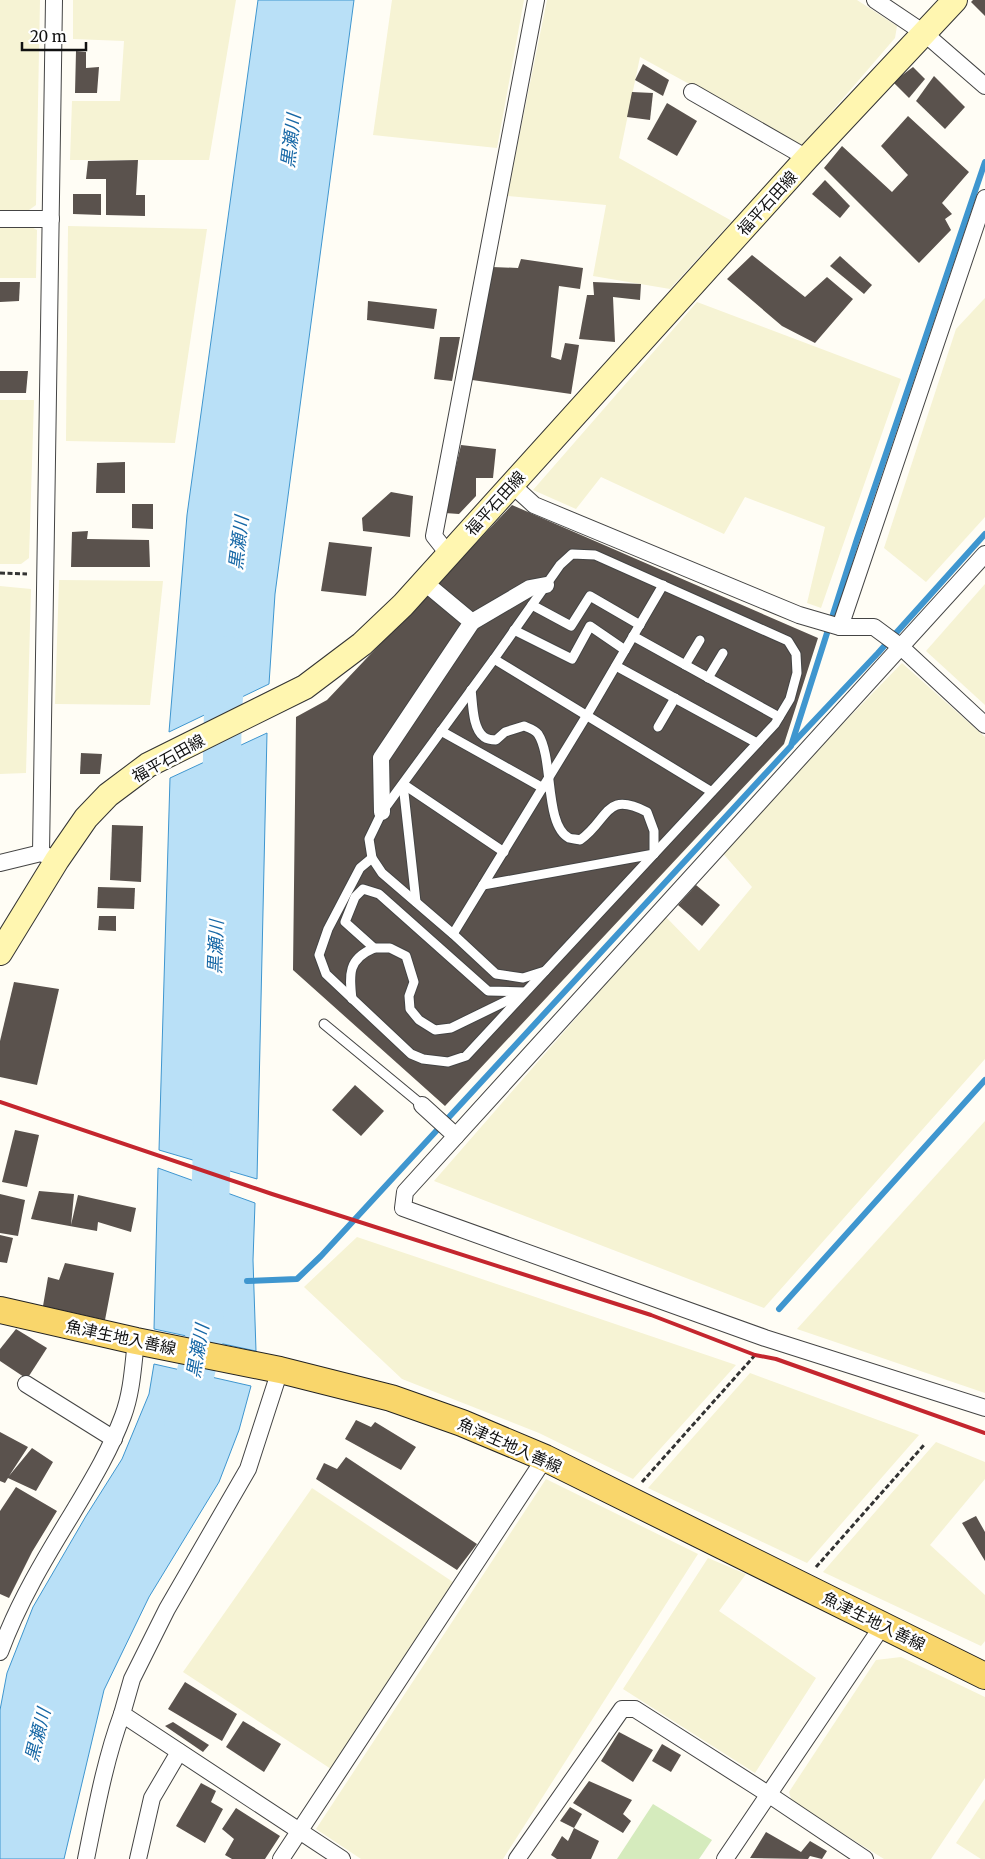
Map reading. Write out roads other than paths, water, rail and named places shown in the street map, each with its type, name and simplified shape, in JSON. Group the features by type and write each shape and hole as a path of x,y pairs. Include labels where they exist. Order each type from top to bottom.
{"main road":[{"name":"福平石田線","path":"0,953 49,856 108,795 148,765 305,687 362,644 403,605 807,158 955,0"},
{"name":"魚津生地入善線","path":"0,1310 141,1342 271,1368 391,1398 462,1423 545,1458 985,1676"}],"street":[{"path":"0,863 49,856 45,574 54,0"},
{"path":"449,555 434,536 536,0"},
{"path":"875,0 924,33 985,86"},
{"path":"692,92 807,158"},
{"path":"840,626 985,198"},
{"path":"0,219 51,219"},
{"path":"511,484 534,505 799,615 840,626 874,627 901,647 985,725"},
{"path":"985,554 405,1192 403,1208 765,1338 985,1408"},
{"path":"424,582 472,622"},
{"path":"382,812 381,758 472,622 530,588 546,585"},
{"path":"422,1105 456,1136"},
{"path":"0,1652 24,1596 114,1439 126,1405 141,1342"},
{"path":"86,1859 115,1732 132,1679 167,1609 248,1469 271,1368"},
{"path":"26,1384 114,1439"},
{"path":"281,1859 545,1458"},
{"path":"725,1859 883,1625"},
{"path":"518,1859 622,1709 635,1709 865,1859"},
{"path":"122,1714 342,1859"},
{"path":"138,1859 152,1798 179,1752"}],"lane":[{"path":"372,858 360,868 328,929 319,955 326,974 411,1054 424,1059 448,1062 466,1056 712,792 779,717 790,699 797,674 796,654 788,641 595,555 572,554 560,565 382,812 369,839 372,858 382,874 453,934 496,974 523,978 545,971"},
{"path":"453,934 587,716 663,585"},
{"path":"532,605 571,626 590,596 640,625"},
{"path":"514,630 572,659 590,626 625,650"},
{"path":"633,636 779,717"},
{"path":"685,665 700,640"},
{"path":"708,678 722,653"},
{"path":"494,659 712,792"},
{"path":"616,666 757,743"},
{"path":"471,690 476,723 484,737 496,740 505,732 524,726 537,733 542,744 550,777 553,814 568,838 580,840 592,832 597,822 607,811 619,804 632,805 647,812 654,831 654,854"},
{"path":"658,727 675,698"},
{"path":"442,731 543,788"},
{"path":"403,784 504,852"},
{"path":"403,784 416,902"},
{"path":"483,885 654,854"},
{"path":"374,948 345,922 355,897 363,889 379,894 488,991 525,992"},
{"path":"352,999 350,969 361,954 374,948 390,948 406,956 414,982 409,996 410,1009 419,1020 435,1030 451,1028 525,992"},
{"path":"324,1024 422,1105"}],"water":[{"path":"258,0 354,0 275,594 269,684 169,732 187,515"},
{"path":"267,733 257,1179 159,1150 170,778"},
{"path":"158,1168 255,1203 253,1260 256,1351 154,1329"},
{"path":"154,1364 251,1386 239,1430 219,1482 149,1597 104,1690 64,1859 0,1859 0,1710 7,1673 33,1607 122,1459 149,1394"}],"waterway":[{"path":"247,1281 297,1279 321,1256 791,746 857,539 985,162"},
{"path":"793,743 878,653 985,534"},
{"name":"黒瀬川","path":"221,805 223,708 228,655"},
{"path":"779,1309 985,1080"},
{"name":"黒瀬川","path":"209,1239 213,1115"},
{"name":"黒瀬川","path":"183,1424 204,1339 205,1317"}],"railway":[{"path":"0,1102 272,1194 651,1315 755,1355 776,1359 985,1433"}]}
